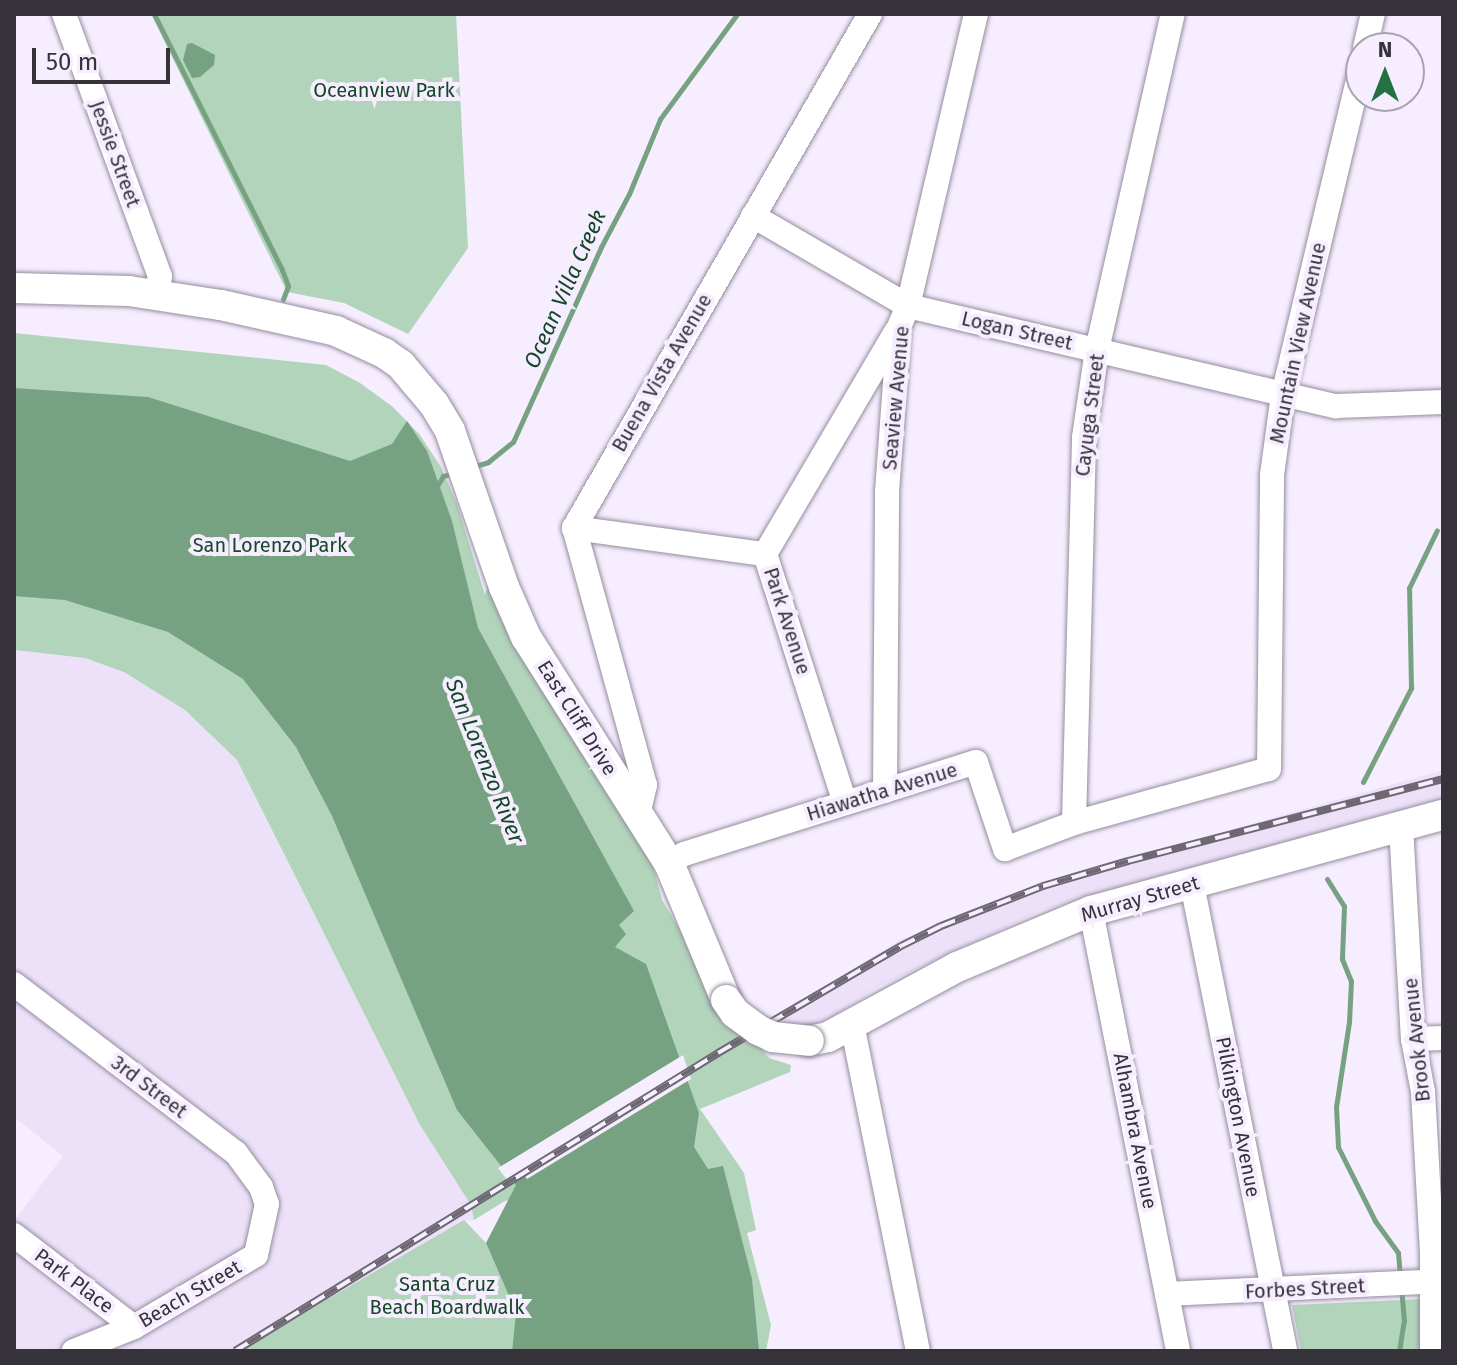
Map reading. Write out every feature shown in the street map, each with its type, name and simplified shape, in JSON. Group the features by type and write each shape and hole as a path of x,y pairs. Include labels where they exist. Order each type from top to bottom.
{"main road":[{"name":"East Cliff Drive","path":"14,288 93,289 157,295 336,331 384,353 416,381 450,431 526,637 669,863 726,1000 735,1013 773,1037 809,1041 828,1037 852,1024"},
{"name":"Murray Street","path":"852,1024 957,967 1091,911 1443,815"}],"street":[{"name":"Jessie Street","path":"64,14 160,276 157,295"},
{"name":"Buena Vista Avenue","path":"574,528 870,14"},
{"name":"Seaview Avenue","path":"885,791 887,492 904,316 976,14"},
{"name":"Cayuga Street","path":"1074,823 1079,526 1084,437 1097,350 1173,14"},
{"name":"Mountain View Avenue","path":"1269,769 1272,475 1283,395 1350,112"},
{"name":"Logan Street","path":"753,216 904,316 1097,350 1336,406 1443,402"},
{"name":"Park Avenue","path":"845,803 765,554 904,316"},
{"path":"630,804 636,783 638,756 574,528 765,554"},
{"name":"Hiawatha Avenue","path":"669,863 684,854 976,762 1005,849 1074,823 1269,769"},
{"name":"Brook Avenue","path":"1401,826 1413,1039 1423,1092 1436,1281 1432,1351"},
{"name":"Pilkington Avenue","path":"1192,884 1285,1351"},
{"name":"Alhambra Avenue","path":"1091,911 1178,1351"},
{"name":"3rd Street","path":"14,984 236,1153 261,1187 267,1204"},
{"path":"852,1024 918,1351"},
{"path":"1413,1039 1443,1038"},
{"name":"Beach Street","path":"74,1351 134,1327 256,1255 267,1204"},
{"name":"Park Place","path":"14,1235 134,1327"},
{"name":"Forbes Street","path":"1167,1294 1436,1281"}],"shaded area":[{"path":"14,650 85,658 124,671 185,710 237,760 420,1125 471,1205 474,1220 465,1221 486,1243 512,1351 14,1351 14,1221 63,1156 14,1117"},
{"path":"1443,770 1443,802 1040,911 878,987 769,1058 748,1033 900,940 1039,884"}],"green space":[{"name":"Oceanview Park","path":"151,14 456,14 468,248 408,334 344,303 287,292"},
{"name":"San Lorenzo Park","path":"14,333 326,365 360,383 393,407 420,435 441,467 457,504 485,595 489,581 650,855 662,900 721,999 769,1058 791,1065 790,1072 700,1109 744,1173 756,1230 747,1233 771,1325 766,1351 672,1351 604,1176 505,1201 474,1220 471,1205 420,1125 237,760 185,710 124,672 85,658 14,650"},
{"name":"Santa Cruz Beach Boardwalk","path":"464,1220 486,1243 516,1312 512,1351 238,1351"},
{"path":"1424,1299 1427,1351 1301,1351 1292,1305"}],"water":[{"path":"192,43 215,55 214,65 200,77 192,78 183,60 187,44"},
{"name":"San Lorenzo Park","path":"14,388 148,397 350,461 392,444 407,421 427,451 452,521 478,628 634,911 619,925 626,934 615,947 646,964 699,1113 694,1147 708,1169 723,1166 752,1279 759,1351 512,1351 516,1312 486,1243 516,1185 457,1110 332,816 296,747 243,679 168,632 65,600 14,596"}],"pier":[{"path":"683,1055 691,1079 527,1179 525,1176 511,1185 498,1168"}],"waterway":[{"path":"154,14 282,270 288,286 283,299"},
{"name":"Ocean Villa Creek","path":"472,467 488,462 513,442 601,247 629,194 660,119 737,14"},
{"name":"Ocean Villa Creek","path":"436,488 443,476 454,473"},
{"path":"1363,782 1411,688 1409,588 1437,530"},
{"path":"1327,879 1344,906 1342,959 1351,981 1349,1022 1336,1107 1338,1147 1375,1221 1398,1253 1400,1274"},
{"path":"1399,1351 1404,1321 1401,1288"}],"railway":[{"path":"235,1351 718,1053 901,946 941,926 1043,886 1128,861 1443,779"}],"water label":[{"name":"San Lorenzo River","path":"485,761"}]}
